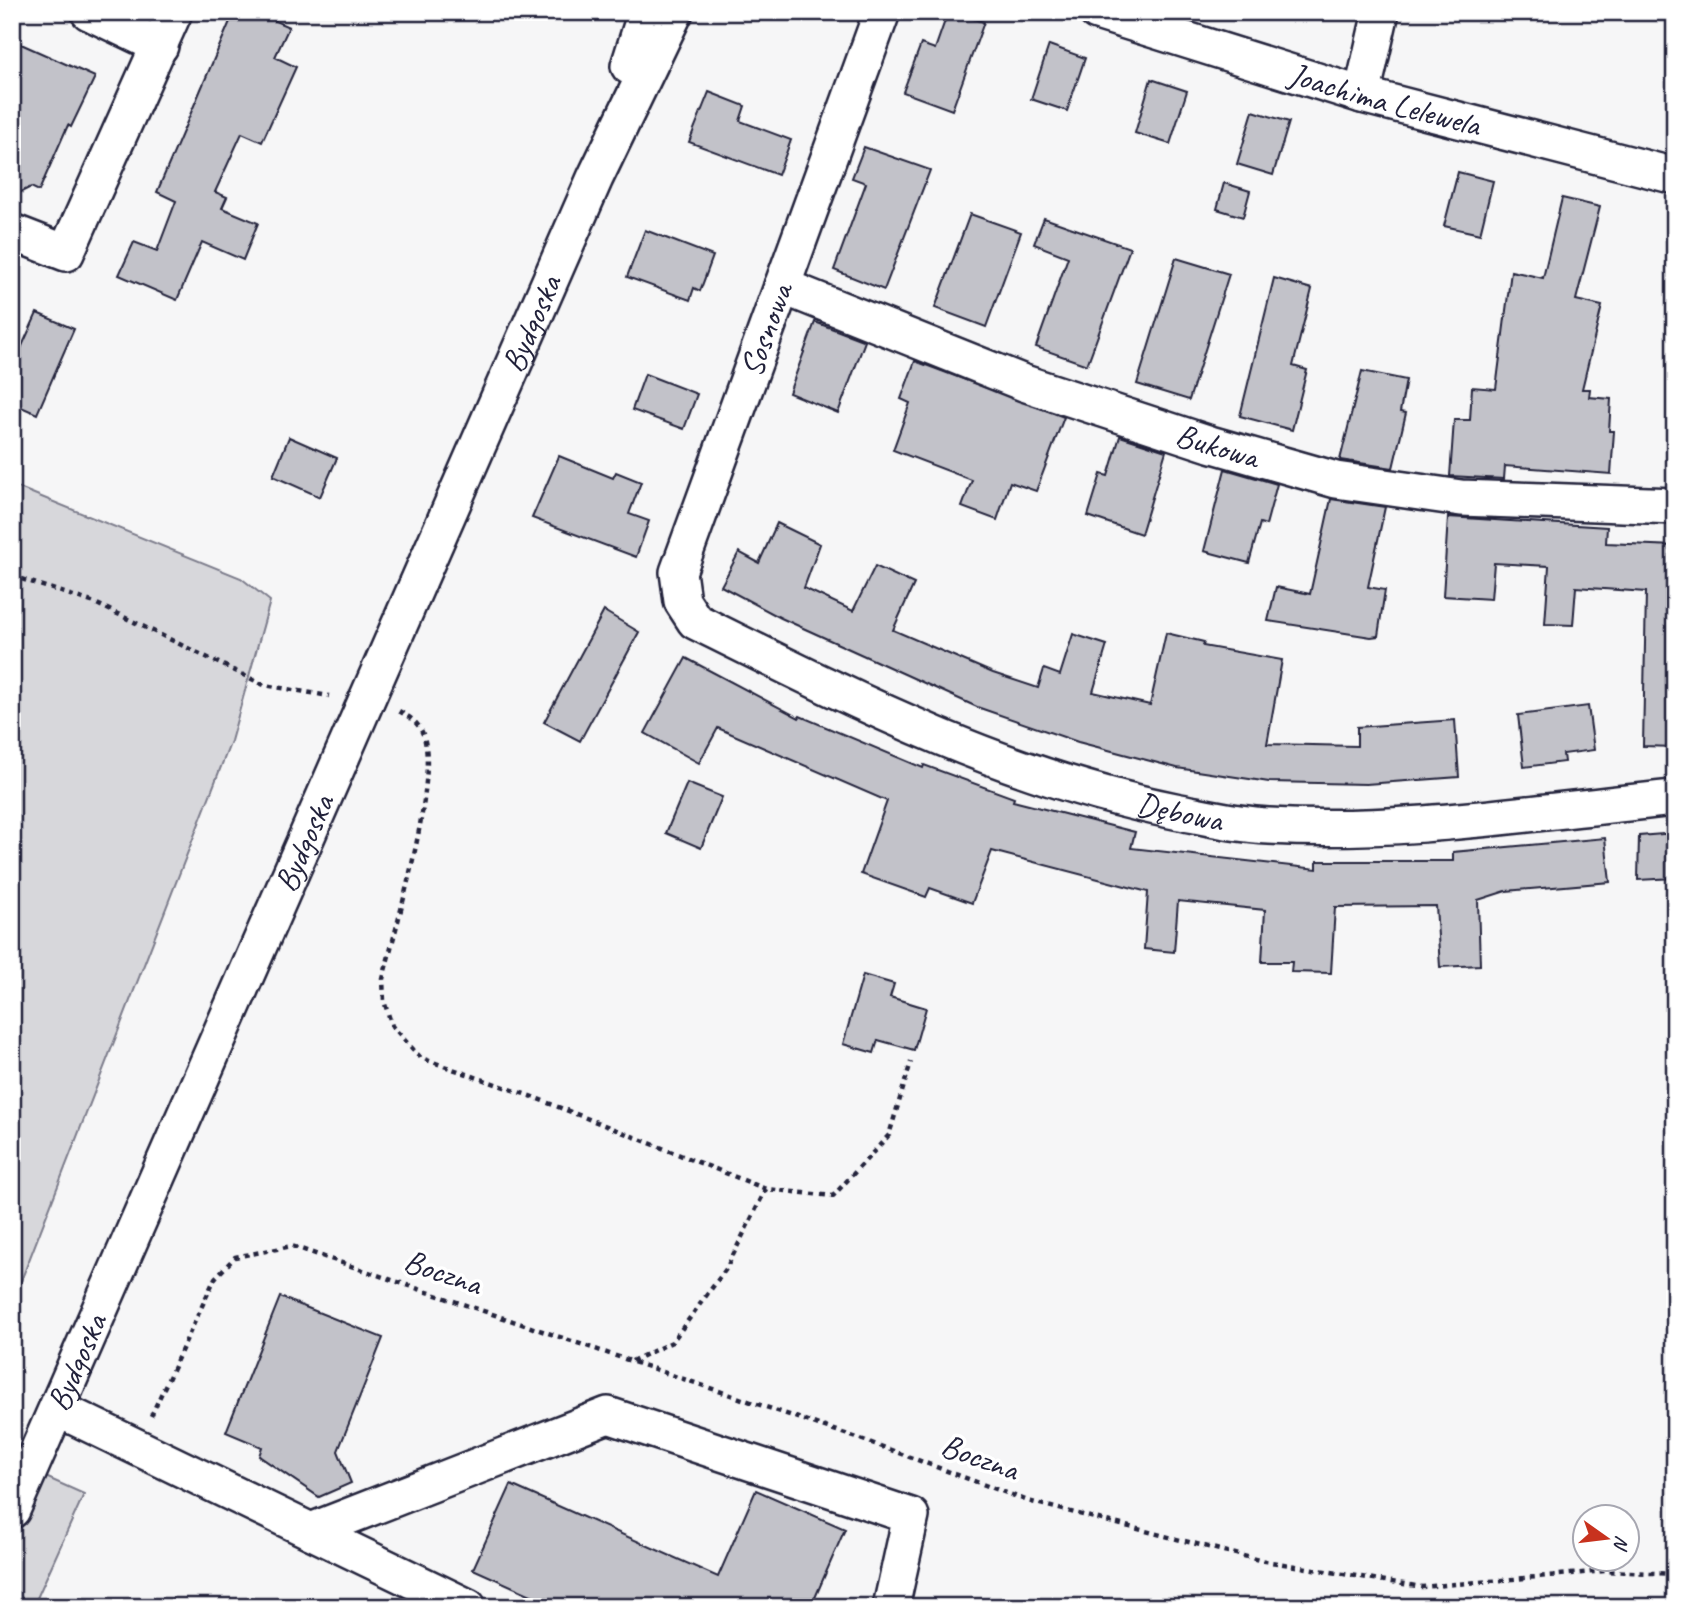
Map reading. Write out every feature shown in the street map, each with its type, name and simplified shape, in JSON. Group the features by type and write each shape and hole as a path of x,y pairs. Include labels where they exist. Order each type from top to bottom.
{"street":[{"path":"89,12 160,46"},
{"path":"12,232 66,253 174,12"},
{"name":"Bydgoska","path":"595,178 646,12"},
{"name":"Bydgoska","path":"12,1510 595,178 675,12"},
{"name":"Sosnowa","path":"720,634 695,621 682,601 678,572 882,12"},
{"name":"Joachima Lelewela","path":"1097,12 1362,95 1675,176"},
{"path":"1362,95 1381,12"},
{"name":"Bukowa","path":"782,286 1024,383 1210,444 1336,480 1461,498 1675,506"},
{"name":"Dębowa","path":"720,634 891,718 977,752 1066,784 1134,803 1203,817 1266,826 1332,828 1446,821 1675,798"},
{"path":"58,1409 468,1607"},
{"path":"311,1531 608,1415 911,1516 891,1607"}],"path":[{"path":"12,576 95,603 264,685 368,701 415,720 425,742 427,766 423,806 383,979 384,1001 392,1026 405,1044 421,1058 533,1097 766,1189 834,1196 889,1135 911,1062"},
{"path":"632,1362 672,1342 726,1269 766,1189"},
{"name":"Boczna","path":"137,1446 215,1279 235,1257 292,1245 869,1442 1028,1501 1259,1560 1422,1587 1605,1571 1675,1574"}],"shaded area":[{"path":"12,485 241,578 270,601 231,741 12,1304"},
{"path":"12,1462 84,1494 33,1607 12,1607"}],"building":[{"path":"234,12 279,12 275,21 289,27 275,57 296,67 262,142 242,133 215,192 227,197 222,208 258,223 243,260 202,242 177,300 119,275 134,242 157,251 176,201 157,192"},
{"path":"948,12 984,22 952,110 903,92 921,44 935,49"},
{"path":"12,40 95,77 71,127 68,125 39,191 31,187 19,193 12,176"},
{"path":"1049,45 1085,58 1067,111 1031,99"},
{"path":"1151,79 1187,91 1170,144 1135,133"},
{"path":"709,92 745,106 740,121 791,140 778,175 689,142"},
{"path":"1253,111 1289,122 1273,175 1237,164"},
{"path":"864,147 930,170 884,290 834,270 866,183 852,178"},
{"path":"1458,172 1493,181 1480,234 1444,226"},
{"path":"1224,183 1250,191 1243,217 1217,209"},
{"path":"1562,198 1600,207 1576,300 1602,306 1582,389 1590,389 1589,397 1611,399 1609,431 1614,431 1611,474 1505,466 1504,479 1450,476 1454,420 1470,420 1472,387 1496,389 1511,271 1543,278"},
{"path":"970,214 1021,232 986,327 935,308"},
{"path":"1044,218 1130,248 1087,365 1036,347 1068,257 1034,244"},
{"path":"645,230 713,256 700,291 694,288 690,300 627,277"},
{"path":"1176,258 1229,274 1189,400 1137,384"},
{"path":"1274,278 1312,289 1293,366 1307,370 1292,430 1240,416"},
{"path":"37,313 74,329 37,414 12,403 12,368"},
{"path":"815,322 865,341 838,413 789,393"},
{"path":"915,361 1064,417 1036,491 1010,482 997,520 962,507 972,480 893,450 910,403 901,399"},
{"path":"1362,371 1406,380 1400,412 1406,413 1393,468 1340,460"},
{"path":"645,374 697,394 684,429 632,410"},
{"path":"1120,436 1166,451 1141,534 1088,516 1101,474 1108,476"},
{"path":"289,437 337,458 320,497 273,476"},
{"path":"559,456 613,478 616,472 641,482 629,514 649,521 636,557 532,518"},
{"path":"1225,469 1277,484 1266,525 1260,523 1249,563 1204,551"},
{"path":"1331,499 1385,507 1368,587 1385,590 1378,636 1268,621 1276,587 1310,594"},
{"path":"1448,517 1607,527 1606,543 1675,546 1675,747 1643,746 1646,592 1576,587 1573,625 1545,624 1549,566 1494,563 1491,599 1443,596"},
{"path":"777,523 820,544 804,588 853,611 875,566 914,584 893,630 993,673 1038,688 1044,669 1060,675 1073,634 1107,645 1093,692 1150,705 1166,633 1204,642 1203,646 1282,660 1267,744 1357,746 1357,727 1455,720 1459,777 1366,784 1269,782 1177,768 1078,742 977,707 781,618 721,586 739,552 759,563"},
{"path":"604,611 639,632 580,741 544,722"},
{"path":"686,658 799,718 800,716 923,768 924,765 1014,798 1013,801 1135,832 1131,848 1317,869 1317,861 1453,861 1453,852 1605,838 1610,882 1506,891 1478,900 1480,965 1440,967 1436,906 1335,907 1331,973 1291,972 1292,962 1262,962 1265,910 1178,901 1174,952 1144,949 1148,892 992,851 972,903 930,888 926,897 861,874 887,801 718,728 699,763 645,733"},
{"path":"1588,706 1594,750 1563,754 1564,762 1524,767 1518,715"},
{"path":"687,783 722,797 701,848 666,833"},
{"path":"1675,833 1675,878 1638,880 1639,836"},
{"path":"863,975 894,984 890,997 926,1008 914,1050 878,1040 874,1053 843,1044"},
{"path":"280,1297 383,1338 338,1451 351,1483 319,1497 259,1456 262,1447 226,1432"},
{"path":"511,1485 718,1577 756,1490 845,1529 811,1607 558,1607 473,1569"}]}
